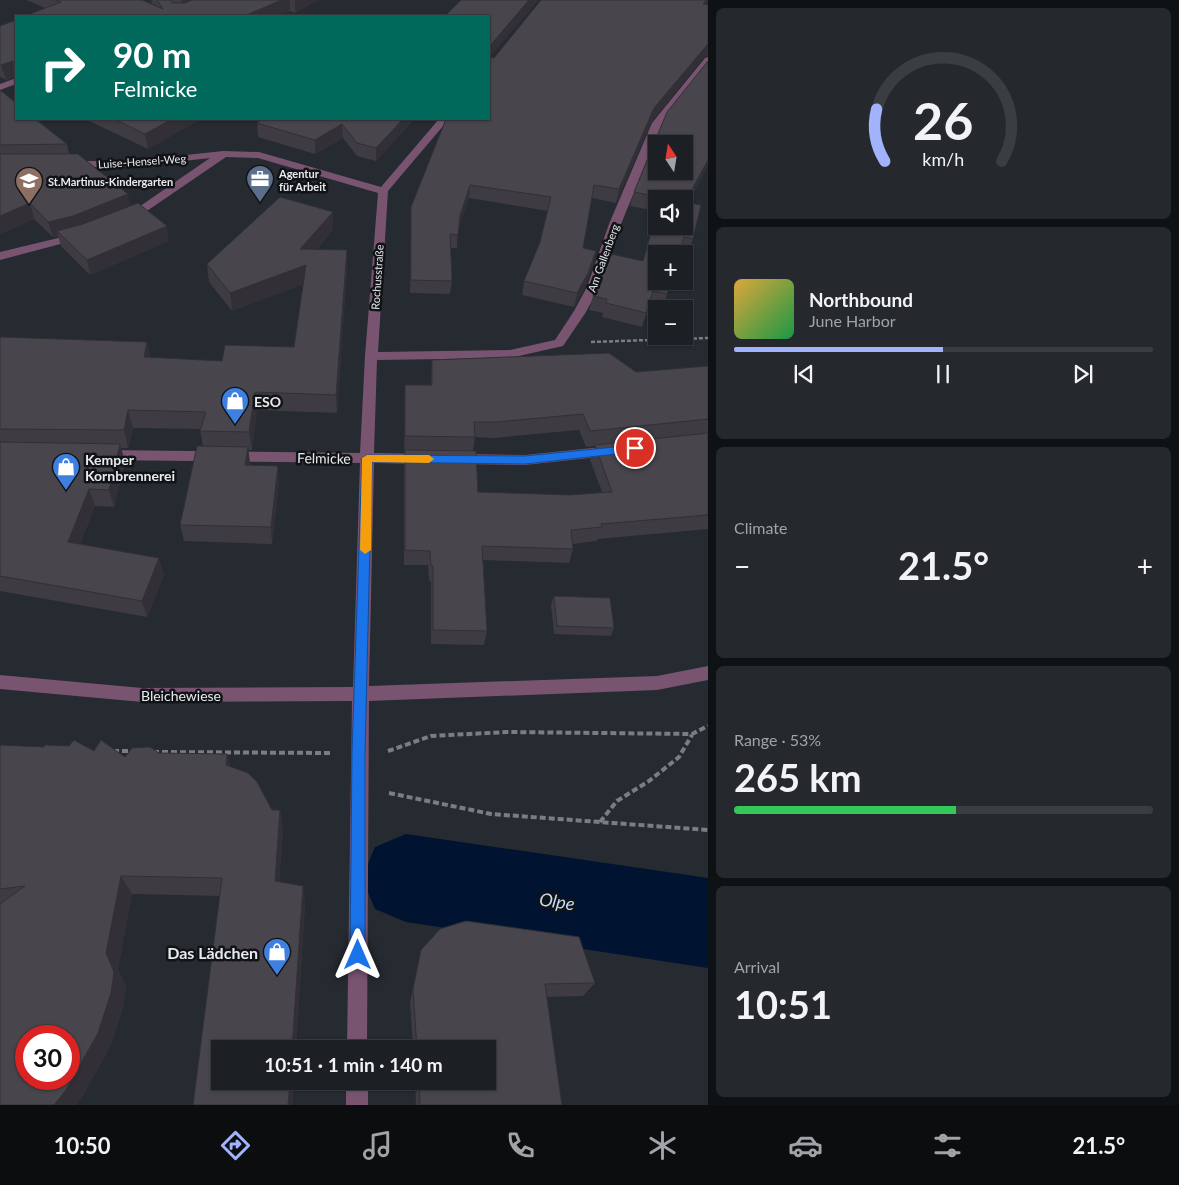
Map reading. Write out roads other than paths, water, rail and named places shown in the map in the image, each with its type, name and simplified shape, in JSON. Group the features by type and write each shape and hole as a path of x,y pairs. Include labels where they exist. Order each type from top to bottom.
{"street":[{"name":"Am Gallenberg","path":"371,356 510,354 559,343 580,312 593,287 615,224 657,124 708,60"},
{"path":"0,87 15,81"},
{"path":"383,191 443,120"},
{"name":"Luise-Hensel-Weg","path":"65,164 130,164 223,154 259,155 383,191"},
{"name":"Luise-Hensel-Weg","path":"118,220 137,212 223,154"},
{"name":"Rochusstraße","path":"357,1040 358,753 362,694 367,458 371,356 383,191"},
{"path":"0,256 91,231"},
{"name":"Felmicke","path":"88,455 525,460 631,449"},
{"name":"Bleichewiese","path":"0,682 142,695 362,694 657,684 708,673"},
{"path":"357,1090 357,1105"}],"waterway":[{"name":"Olpe","path":"406,878 708,923"}],"place":[{"name":"Agentur für Arbeit","path":"260,203"},
{"name":"St.Martinus-Kindergarten","path":"29,205"},
{"name":"ESO","path":"235,425"},
{"name":"Kemper Kornbrennerei","path":"66,491"},
{"name":"Das Lädchen","path":"277,976"}]}
